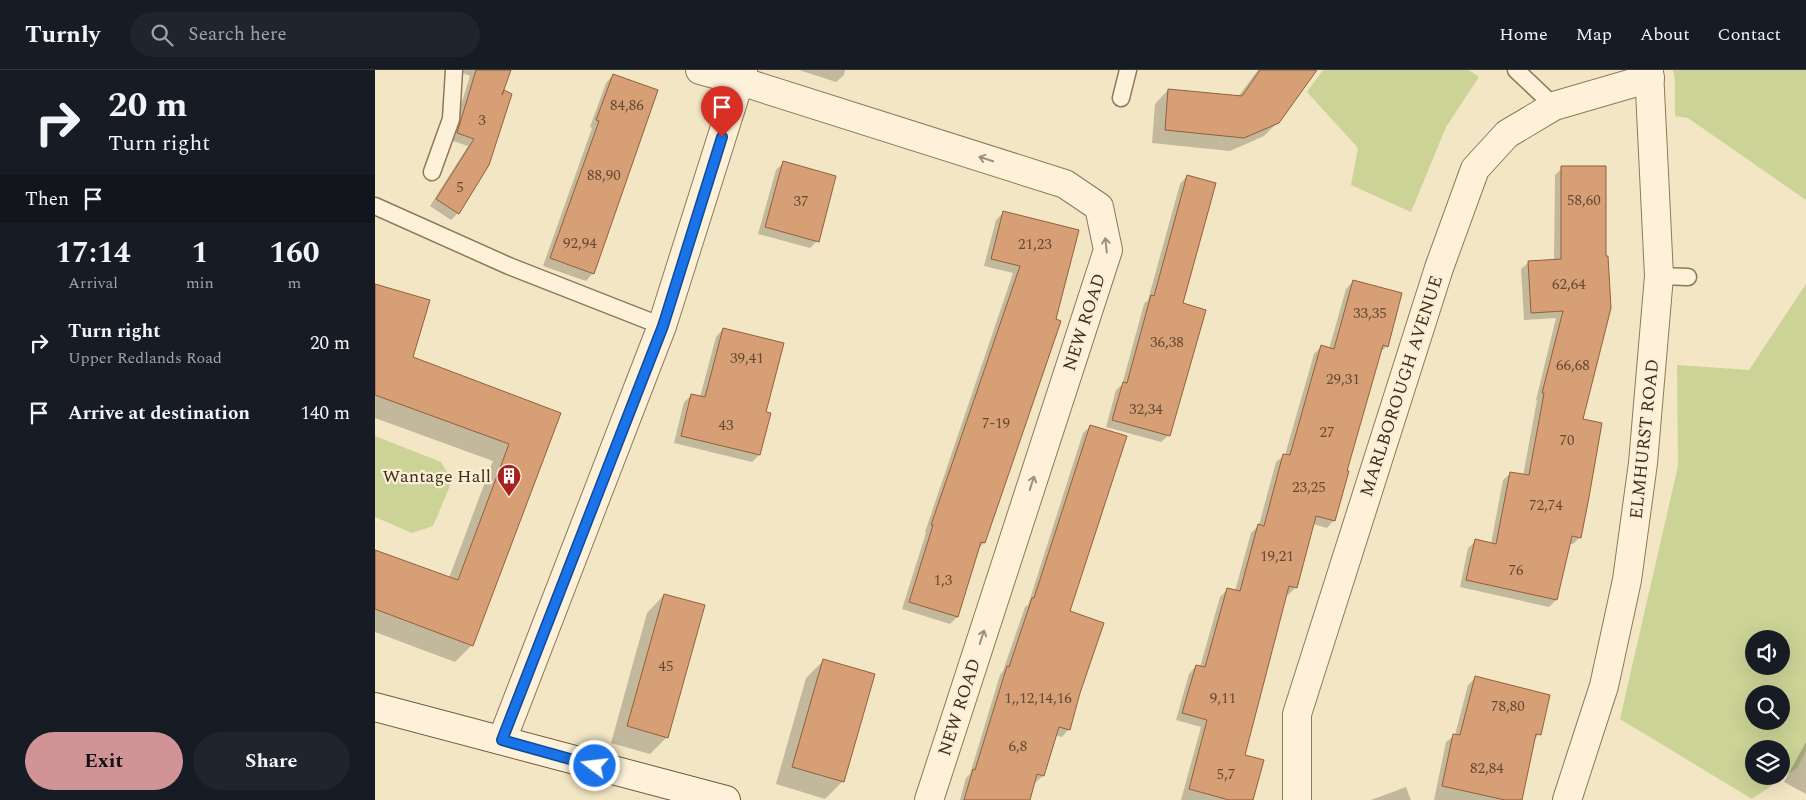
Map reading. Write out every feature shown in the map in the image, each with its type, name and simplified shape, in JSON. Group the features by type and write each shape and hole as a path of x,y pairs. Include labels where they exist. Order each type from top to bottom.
{"street":[{"name":"NEW ROAD","path":"700,70 742,75 1065,184 1099,207 1108,250 929,800"},
{"name":"MARLBOROUGH AVENUE","path":"1297,800 1297,714 1439,268 1475,168 1507,134 1554,106 1649,74"},
{"name":"ELMHURST ROAD","path":"1567,800 1604,686 1627,580 1643,462 1659,276 1649,74"},
{"path":"502,740 663,326 742,75"},
{"path":"375,707 502,740 668,793 726,800"}],"lane":[{"path":"432,172 451,119 454,70"},
{"path":"1121,98 1128,70"},
{"path":"1516,70 1554,106"},
{"path":"375,206 509,266 663,326"},
{"path":"1659,276 1688,277"}],"green space":[{"path":"1323,70 1469,70 1479,77 1446,127 1411,212 1351,185 1358,148 1307,92"},
{"path":"1673,70 1806,70 1806,200 1688,118 1675,116 1675,79"},
{"path":"1806,284 1806,751 1797,768 1790,773 1790,740 1745,740 1745,785 1772,785 1752,799 1620,719 1678,466 1677,365 1749,370"},
{"path":"375,436 441,462 452,481 433,526 412,533 375,517"}],"building":[{"path":"476,70 511,70 502,95 504,90 512,94 489,165 459,214 436,199 474,139 457,133"},
{"path":"1260,70 1317,70 1279,123 1244,138 1165,130 1168,89 1242,96"},
{"path":"613,74 658,90 594,274 550,258 599,121 596,120"},
{"path":"783,161 836,176 819,242 765,227"},
{"path":"1561,166 1606,166 1606,256 1608,256 1611,308 1583,419 1602,423 1589,497 1581,538 1572,536 1557,600 1466,580 1475,539 1496,544 1510,472 1529,475 1544,393 1542,393 1563,311 1531,313 1528,261 1561,259"},
{"path":"1187,175 1216,183 1183,303 1206,310 1170,436 1112,420 1123,382 1127,383 1151,295 1154,296"},
{"path":"1003,211 1079,230 1056,319 1061,321 985,543 981,542 958,617 909,602 933,525 931,525 1020,266 991,259"},
{"path":"1353,280 1402,293 1388,347 1383,345 1347,471 1349,471 1335,521 1316,516 1297,588 1289,586 1245,755 1264,760 1253,800 1229,800 1189,789 1207,720 1182,713 1196,665 1205,667 1227,588 1240,591 1258,524 1264,526 1283,454 1290,455 1321,345 1334,349"},
{"name":"Wantage Hall","path":"375,284 430,300 413,357 561,413 473,646 375,609 375,550 458,580 509,444 375,395"},
{"path":"723,328 784,343 766,412 771,413 760,455 681,436 691,394 705,397"},
{"path":"1090,425 1127,436 1070,611 1104,623 1080,693 1070,730 1059,727 1044,776 1037,774 1030,800 964,800 1007,666 1009,667 1032,598 1034,598"},
{"path":"664,594 705,605 668,738 627,726"},
{"path":"823,659 875,674 844,782 792,767"},
{"path":"1475,676 1550,695 1541,735 1536,734 1522,800 1505,800 1442,786 1453,734 1460,735"}],"place":[{"name":"Wantage Hall","path":"509,497"}],"route":[{"path":"595,766 502,740 663,326 722,137"}]}
